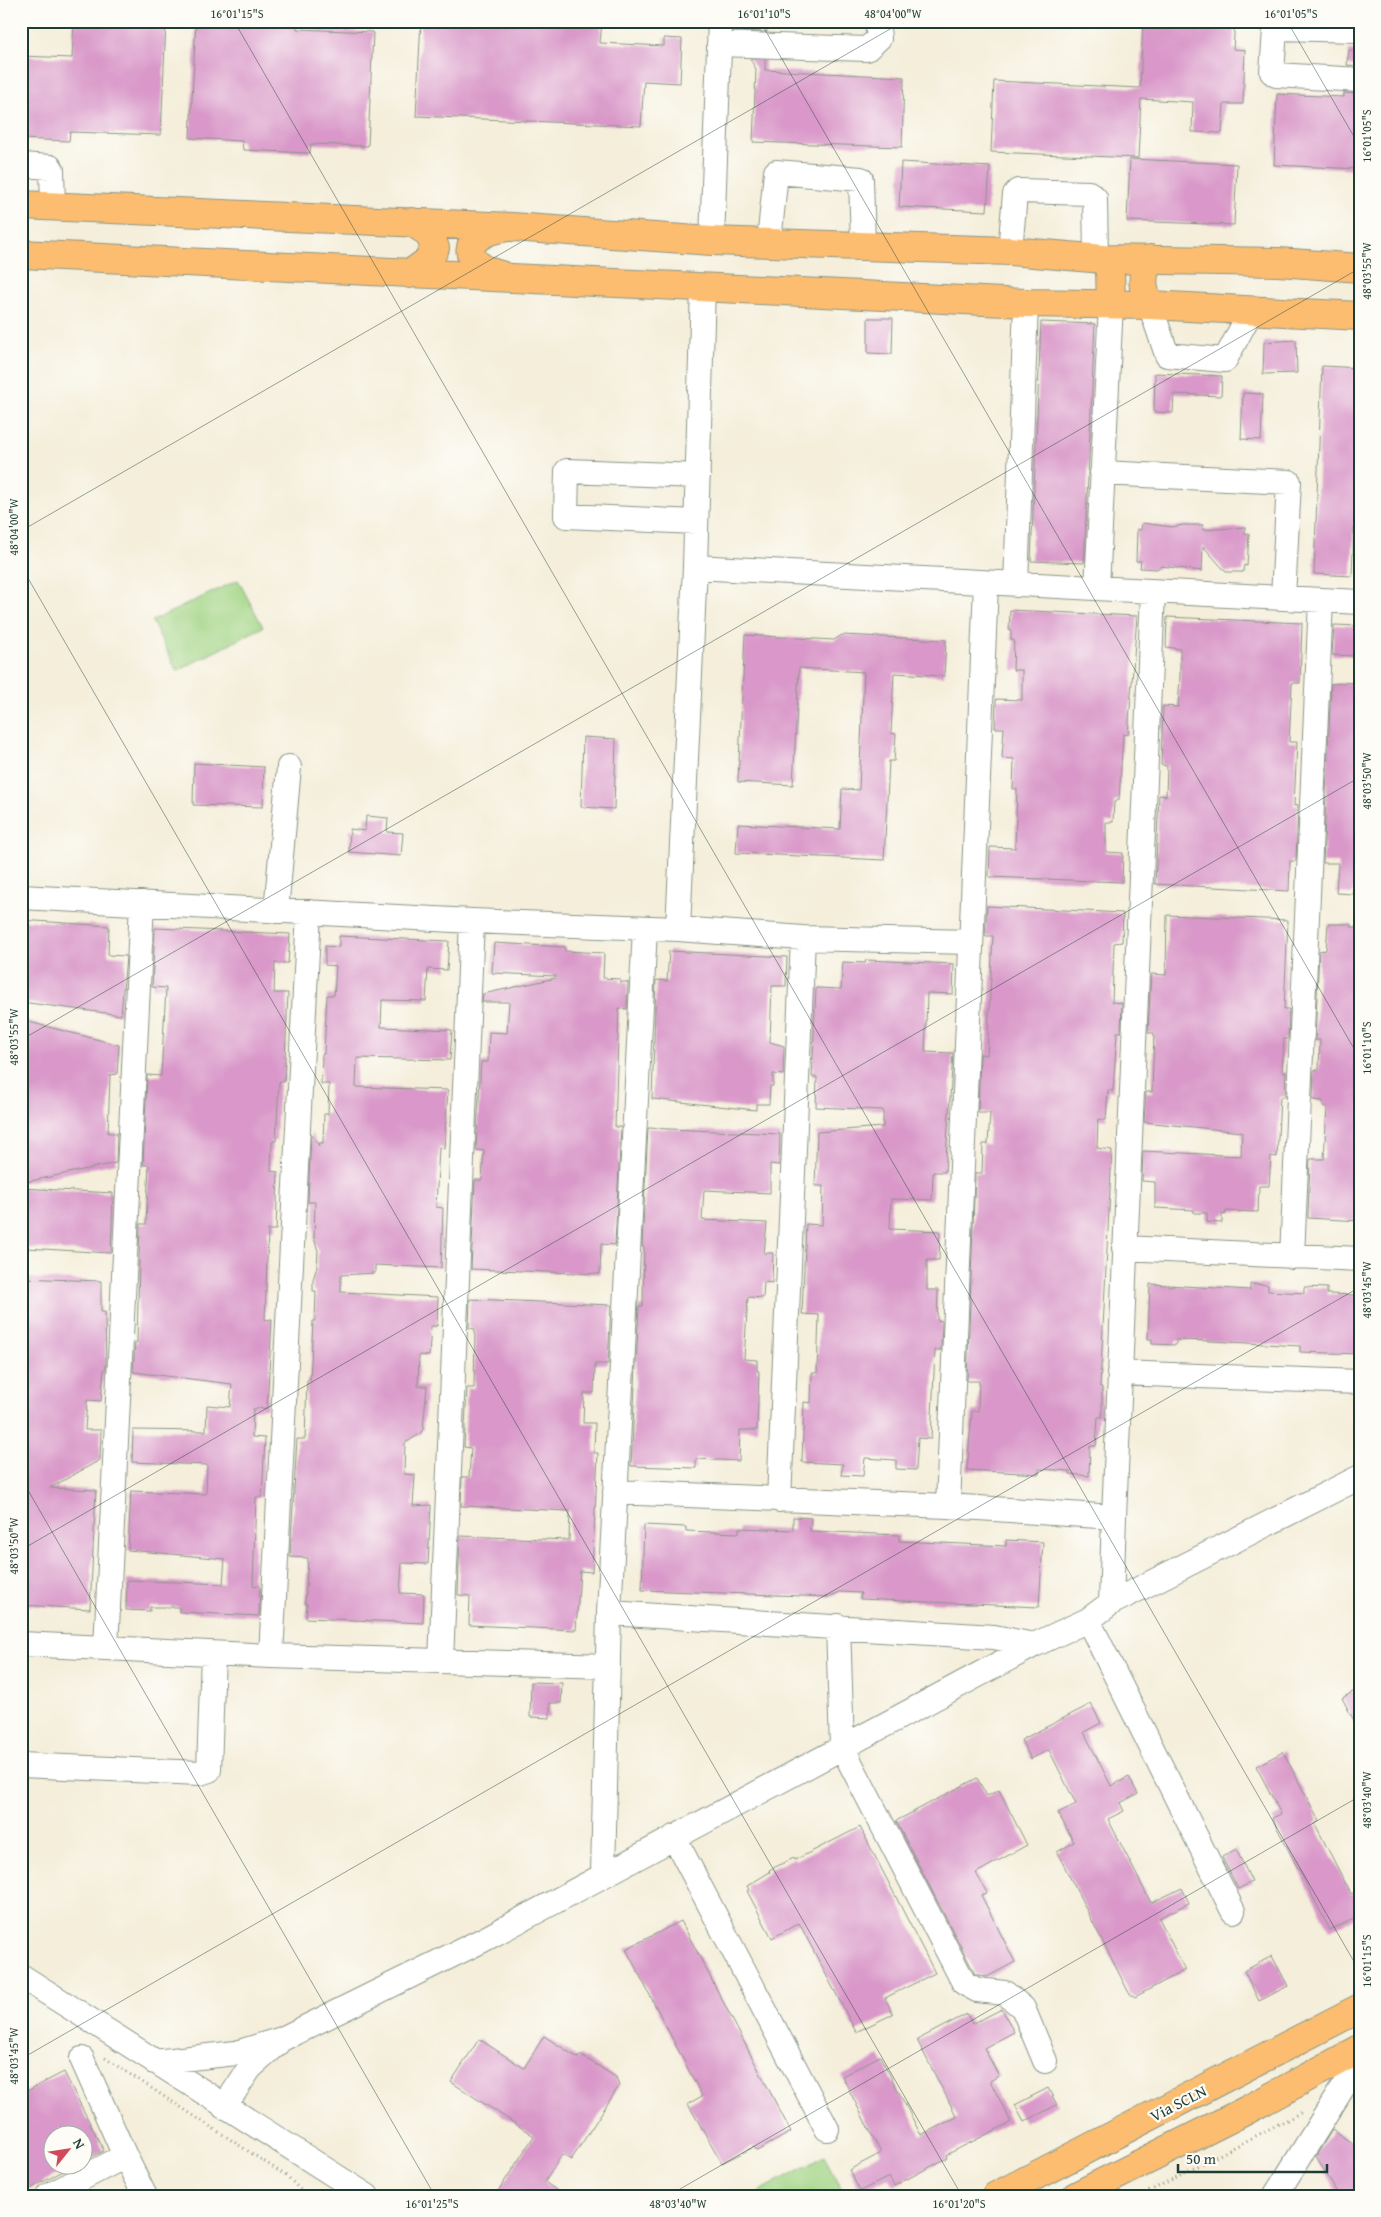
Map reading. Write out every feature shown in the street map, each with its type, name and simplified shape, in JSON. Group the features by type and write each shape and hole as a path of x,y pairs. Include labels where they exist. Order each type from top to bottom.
{"main road":[{"path":"21,204 512,227 712,241 1010,251 1099,258 1278,262 1360,268"},
{"path":"410,274 428,261 435,248 430,233 412,222"},
{"path":"512,227 480,234 475,238 470,250 474,263 481,268 512,277"},
{"path":"21,254 410,274 703,286 1026,304 1150,305 1360,316"},
{"path":"1099,258 1110,270 1111,304"},
{"path":"1150,305 1145,294 1143,280 1145,270 1151,259"},
{"name":"Via SCLN","path":"996,2196 1224,2080 1360,2008"},
{"path":"1076,2196 1245,2111 1360,2049"},
{"path":"1224,2080 1237,2104 1245,2111"}],"street":[{"path":"712,241 720,33 867,49 879,38 877,21"},
{"path":"1360,30 1277,28 1275,30 1272,72 1276,75 1360,80"},
{"path":"21,165 50,167 52,170 53,206"},
{"path":"769,242 776,172 861,179 863,245"},
{"path":"1010,251 1015,194 1018,191 1089,193 1095,198 1099,258"},
{"path":"678,930 695,567 703,286"},
{"path":"1016,585 1026,304"},
{"path":"1097,588 1111,304"},
{"path":"1150,305 1168,355 1225,360 1251,311"},
{"path":"696,522 566,516 566,492 567,471 698,476"},
{"path":"1102,473 1289,482 1283,598"},
{"path":"695,567 986,584 1360,602"},
{"path":"948,1506 986,584"},
{"path":"1111,1603 1124,1248 1153,592"},
{"path":"1292,1257 1321,600"},
{"path":"276,911 289,767"},
{"path":"21,897 803,938 971,942"},
{"path":"106,1648 142,902"},
{"path":"271,1656 309,912"},
{"path":"441,1662 472,922"},
{"path":"604,1874 609,1613 645,929"},
{"path":"779,1500 803,938"},
{"path":"1124,1248 1360,1260"},
{"path":"1119,1373 1360,1382"},
{"path":"154,2062 236,2053 282,2039 483,1940 1034,1645 1088,1620 1111,1603 1360,1477"},
{"path":"615,1492 948,1506 1114,1517"},
{"path":"609,1613 994,1637 1034,1645"},
{"path":"1088,1620 1233,1911"},
{"path":"838,1626 842,1747 964,1983 977,1990 1005,1993 1023,2008 1045,2061"},
{"path":"21,1644 213,1654 608,1666"},
{"path":"21,1765 206,1772 209,1770 213,1654"},
{"path":"674,1838 827,2129"},
{"path":"21,1976 224,2107 367,2196"},
{"path":"224,2107 250,2068 282,2039"},
{"path":"89,2056 125,2156 145,2196"},
{"path":"1275,2196 1360,2060"},
{"path":"48,2196 125,2156"}],"path":[{"path":"89,2056 288,2177 306,2196"},
{"path":"1140,2196 1305,2111"}],"green space":[{"path":"238,580 263,627 177,671 152,621"},
{"path":"824,2156 845,2196 751,2196"}],"building":[{"path":"74,21 166,21 161,135 70,132 69,141 21,139 21,56 72,58"},
{"path":"196,21 297,21 297,29 373,32 368,146 311,144 310,153 243,150 242,141 190,138"},
{"path":"421,21 602,21 600,43 664,46 664,38 682,39 680,83 644,81 641,126 416,116"},
{"path":"743,21 768,21 767,32 742,31"},
{"path":"1143,21 1235,21 1233,49 1245,50 1243,104 1224,104 1222,133 1192,132 1193,102 1141,99 1138,158 991,152 994,81 1140,88"},
{"path":"1349,50 1360,51 1360,66 1347,65"},
{"path":"750,59 765,59 765,70 904,77 902,147 753,142 756,69"},
{"path":"1344,93 1360,94 1360,169 1274,165 1277,94 1344,97"},
{"path":"1130,159 1237,164 1234,225 1127,221"},
{"path":"901,162 990,167 987,211 899,207"},
{"path":"868,318 893,318 892,354 868,353"},
{"path":"1041,322 1095,324 1084,563 1031,561"},
{"path":"1296,340 1297,373 1263,374 1264,342"},
{"path":"1322,366 1360,368 1352,576 1314,574"},
{"path":"1155,373 1222,376 1221,396 1174,394 1173,413 1154,412"},
{"path":"1243,393 1263,394 1261,440 1241,439"},
{"path":"1142,523 1172,527 1203,525 1203,530 1245,527 1245,534 1249,534 1247,566 1244,565 1243,572 1226,572 1203,546 1202,571 1161,566 1157,569 1140,568 1141,561 1136,561 1137,529 1141,530"},
{"path":"1010,610 1137,616 1128,735 1123,734 1119,800 1114,802 1113,822 1106,822 1106,852 1123,853 1122,882 989,877 990,847 1015,848 1017,789 1013,789 1014,759 1002,758 1004,728 995,728 996,699 1022,700 1022,670 1013,670 1014,640 1011,640 1011,630 1009,630"},
{"path":"1167,617 1302,623 1300,683 1292,683 1289,742 1297,742 1294,806 1298,805 1296,861 1290,861 1289,891 1155,884 1159,795 1166,796 1167,766 1161,765 1163,706 1178,707 1180,677 1180,649 1166,647"},
{"path":"1334,625 1360,626 1360,652 1356,652 1356,656 1332,655"},
{"path":"745,635 834,640 842,635 946,640 944,676 894,673 891,733 896,734 894,761 889,761 884,860 736,853 738,824 840,829 842,789 859,790 864,672 799,668 793,785 738,782"},
{"path":"1357,682 1358,686 1360,686 1360,890 1353,889 1353,894 1336,893 1338,863 1323,863 1331,684"},
{"path":"583,737 616,739 614,809 581,807"},
{"path":"194,763 264,767 263,807 193,805"},
{"path":"366,816 388,818 387,832 403,833 401,856 349,852 350,829 365,831"},
{"path":"987,906 1123,913 1122,942 1114,943 1112,1002 1122,1003 1121,1032 1117,1032 1113,1091 1108,1090 1106,1120 1098,1119 1097,1148 1112,1150 1100,1387 1102,1387 1102,1417 1098,1417 1096,1446 1090,1446 1089,1476 1070,1474 1070,1471 1039,1469 1039,1474 967,1470 972,1411 978,1411 979,1381 967,1381 975,1173 982,1173 983,1144 988,1144 990,1113 978,1113 980,1054 987,1055 993,936 985,936"},
{"path":"1167,915 1288,920 1284,1009 1289,1009 1288,1039 1284,1039 1282,1072 1286,1072 1285,1097 1280,1097 1277,1157 1271,1156 1269,1186 1259,1186 1258,1212 1226,1211 1225,1215 1222,1214 1222,1223 1207,1222 1207,1213 1194,1213 1194,1210 1155,1208 1155,1182 1142,1181 1143,1151 1241,1156 1242,1132 1144,1122 1146,1092 1152,1092 1154,1033 1148,1033 1151,974 1166,975"},
{"path":"21,920 109,926 108,955 126,956 121,1015 21,1002"},
{"path":"1328,924 1351,924 1351,927 1360,927 1360,1221 1308,1218 1310,1159 1324,1159 1327,1107 1323,1106 1323,1101 1313,1100 1314,1070 1319,1069 1320,1040 1315,1040 1319,951 1326,950"},
{"path":"155,928 290,934 288,963 275,963 274,993 288,993 284,1082 279,1082 276,1141 272,1141 271,1171 278,1172 276,1230 268,1230 265,1320 272,1319 267,1408 253,1409 252,1437 265,1438 262,1497 256,1497 253,1585 260,1586 259,1616 179,1612 179,1607 150,1607 150,1611 126,1610 127,1580 223,1584 225,1559 128,1550 131,1491 206,1494 207,1465 132,1462 133,1430 206,1431 207,1405 230,1407 232,1384 133,1372 135,1343 137,1342 140,1224 146,1224 149,1165 143,1165 147,1075 161,1076 166,988 152,987"},
{"path":"339,936 449,941 447,970 428,969 426,1001 382,1000 381,1027 452,1030 450,1060 357,1058 356,1087 448,1090 444,1149 439,1147 436,1207 443,1208 441,1268 375,1265 375,1273 341,1275 341,1292 438,1297 437,1326 431,1326 429,1356 419,1355 418,1386 427,1386 423,1429 420,1434 405,1443 404,1474 415,1475 413,1506 431,1505 428,1564 402,1563 400,1593 424,1594 423,1623 306,1618 308,1558 290,1557 297,1439 305,1439 307,1380 310,1380 313,1321 315,1321 316,1291 313,1291 313,1280 317,1266 318,1251 314,1238 315,1202 308,1202 311,1133 319,1146 319,1143 323,1143 324,1114 328,1114 329,1084 321,1084 322,1054 324,1054 327,995 334,995 336,966 325,965 325,946 339,947"},
{"path":"494,943 565,947 565,951 604,953 603,978 620,979 620,982 628,982 627,1009 619,1008 615,1127 621,1127 615,1245 601,1244 600,1274 471,1269 475,1180 482,1180 484,1151 476,1150 481,1062 488,1062 489,1032 507,1033 509,1002 482,1002 483,994 556,978 556,976 492,973"},
{"path":"669,951 787,957 786,986 772,986 770,1042 784,1046 783,1075 773,1074 773,1086 770,1086 769,1104 756,1104 756,1110 652,1099 656,980 667,981"},
{"path":"866,960 954,964 953,994 927,993 925,1052 953,1053 945,1172 933,1172 932,1200 891,1199 890,1229 940,1231 939,1260 927,1260 927,1290 938,1290 937,1320 942,1321 941,1350 935,1350 931,1439 918,1438 916,1470 896,1469 896,1460 865,1458 863,1476 841,1475 843,1464 802,1462 804,1402 811,1403 812,1373 817,1373 819,1315 802,1314 806,1224 822,1225 823,1186 815,1186 817,1132 883,1127 883,1110 816,1107 817,1077 812,1077 816,988 841,989 843,962 865,963"},
{"path":"21,1020 119,1045 117,1074 110,1075 108,1133 117,1133 116,1163 21,1183"},
{"path":"648,1128 780,1134 779,1165 770,1164 770,1193 704,1190 702,1220 767,1223 764,1253 773,1253 772,1283 764,1282 763,1298 748,1297 744,1359 757,1360 757,1371 759,1371 757,1430 740,1430 739,1461 696,1459 696,1468 631,1466 639,1306 643,1306 644,1247 642,1247"},
{"path":"21,1188 113,1193 111,1253 26,1248 26,1245 21,1244"},
{"path":"21,1278 101,1281 101,1312 105,1312 106,1369 104,1369 101,1401 87,1400 85,1430 101,1430 100,1460 50,1488 96,1490 90,1609 21,1605"},
{"path":"1150,1284 1250,1290 1250,1284 1268,1285 1268,1291 1304,1293 1304,1287 1327,1288 1327,1294 1360,1295 1360,1354 1300,1352 1300,1346 1212,1341 1176,1340 1176,1345 1152,1344 1152,1339 1148,1339"},
{"path":"470,1299 611,1305 608,1364 595,1364 594,1393 584,1393 583,1423 595,1423 594,1453 598,1453 592,1572 580,1571 576,1630 469,1625 470,1596 458,1595 460,1536 569,1540 570,1511 461,1506 462,1477 469,1477 471,1448 464,1447 467,1388 474,1388 475,1329 469,1328"},
{"path":"793,1517 811,1518 810,1531 899,1535 899,1541 1006,1546 1006,1540 1043,1542 1039,1607 860,1599 861,1593 840,1592 829,1597 642,1590 644,1525 686,1527 686,1531 739,1533 739,1528 793,1530"},
{"path":"531,1682 562,1683 561,1703 550,1703 550,1718 530,1717"},
{"path":"1360,1688 1360,1732 1342,1698"},
{"path":"1091,1704 1101,1723 1084,1732 1111,1786 1129,1777 1138,1794 1120,1803 1124,1811 1108,1819 1151,1903 1182,1888 1189,1903 1159,1918 1185,1970 1135,1997 1129,1993 1057,1852 1074,1842 1058,1813 1076,1804 1049,1750 1031,1759 1021,1740"},
{"path":"1283,1752 1319,1821 1315,1824 1351,1894 1360,1890 1360,1916 1330,1930 1272,1818 1281,1814 1256,1766"},
{"path":"977,1778 987,1796 999,1790 1027,1845 976,1873 987,1893 981,1895 1015,1962 987,1977 975,1974 896,1821"},
{"path":"860,1827 935,1973 885,1998 893,2014 856,2032 799,1923 772,1938 747,1891 749,1890 747,1886 770,1872 769,1870 794,1858 795,1860"},
{"path":"1236,1849 1252,1882 1238,1889 1222,1857"},
{"path":"681,1921 791,2132 757,2151 754,2147 722,2163 688,2104 702,2096 626,1949"},
{"path":"1272,1956 1288,1986 1259,2001 1244,1971"},
{"path":"1002,2009 1014,2032 984,2048 999,2076 990,2081 1011,2122 946,2155 947,2158 894,2186 889,2177 860,2191 849,2170 881,2153 842,2076 880,2056 921,2135 957,2117 917,2040 967,2014 972,2024"},
{"path":"544,2036 578,2058 580,2055 616,2077 619,2086 571,2160 562,2154 545,2182 564,2196 495,2196 534,2136 451,2082 479,2039 524,2068"},
{"path":"64,2072 90,2124 42,2124 42,2174 58,2174 30,2189 21,2173 21,2094"},
{"path":"1048,2088 1057,2105 1024,2122 1015,2105"},
{"path":"92,2127 104,2151 92,2156"},
{"path":"1332,2130 1360,2148 1360,2196 1339,2196 1316,2156"}]}
